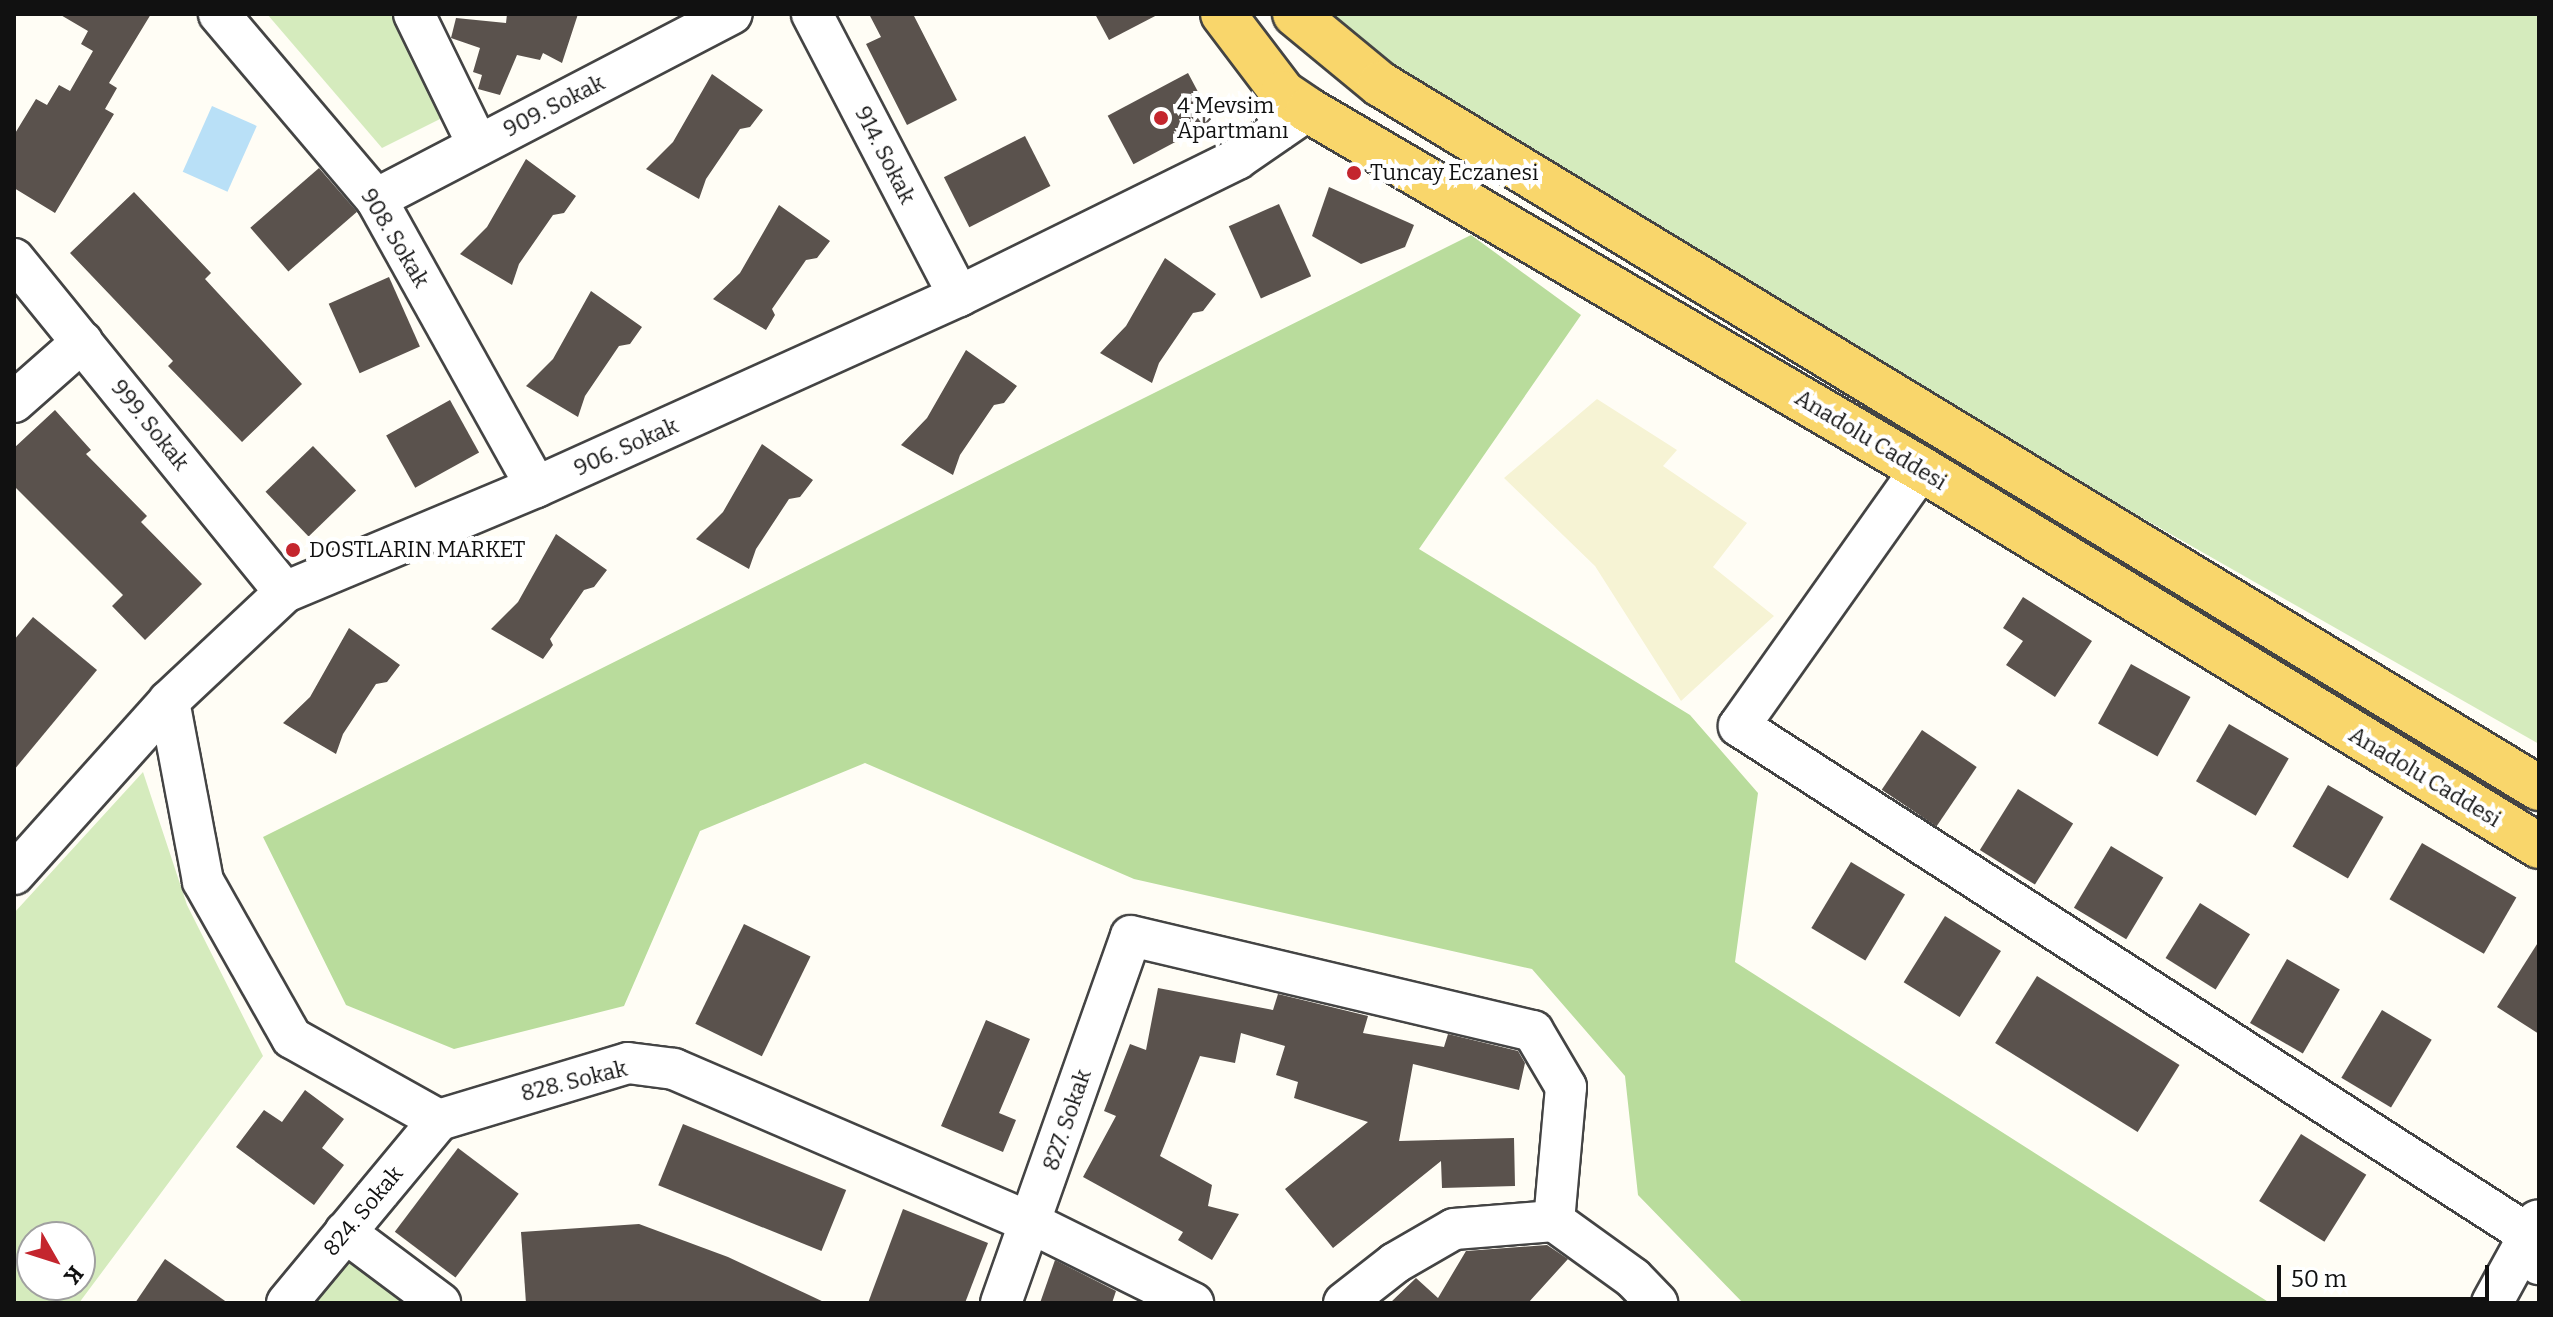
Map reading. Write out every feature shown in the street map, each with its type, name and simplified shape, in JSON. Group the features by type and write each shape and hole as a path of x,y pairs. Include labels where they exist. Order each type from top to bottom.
{"main road":[{"name":"Anadolu Caddesi","path":"1223,14 1283,93 1308,110 1921,469 2539,846"},
{"path":"1295,14 1380,84 2539,788"}],"street":[{"name":"908. Sokak","path":"219,14 376,199 536,487"},
{"path":"414,14 478,145"},
{"name":"909. Sokak","path":"376,199 732,14"},
{"name":"914. Sokak","path":"812,14 959,296"},
{"name":"906. Sokak","path":"14,874 169,701 285,592 536,487 959,296 1237,159 1308,110"},
{"name":"999. Sokak","path":"14,259 285,592"},
{"path":"14,402 82,342"},
{"path":"1921,469 1739,726 2536,1239 2492,1303"},
{"path":"169,701 203,881 292,1038 439,1120"},
{"name":"827. Sokak","path":"1001,1303 1131,936 1533,1031 1566,1087 1554,1221"},
{"name":"828. Sokak","path":"439,1120 628,1063 674,1069 1031,1223 1193,1303"},
{"name":"824. Sokak","path":"287,1303 439,1120"},
{"path":"1344,1303 1395,1263 1454,1229 1554,1221 1633,1278 1657,1303"},
{"path":"345,1232 440,1303"}],"shaded area":[{"path":"1597,399 1677,450 1663,466 1747,523 1713,567 1774,616 1681,701 1595,566 1504,478"}],"green space":[{"path":"267,14 392,14 446,116 382,148"},
{"path":"1330,14 2539,14 2539,744 2095,491 1481,121 1390,62"},
{"path":"1471,235 1581,315 1419,549 1690,715 1758,793 1735,962 2270,1303 1743,1303 1638,1195 1625,1076 1532,969 1134,879 865,763 700,831 624,1006 454,1049 346,1005 263,837"},
{"path":"143,772 187,905 263,1056 96,1280 96,1221 16,1221 16,1301 80,1301 14,1303 14,913"},
{"path":"350,1259 409,1303 315,1303"}],"water":[{"path":"212,106 257,126 227,192 183,172"}],"building":[{"path":"59,14 151,14 109,83 117,88 105,109 114,114 55,213 14,188 14,135 36,99 47,105 59,85 70,91 93,51 81,44 88,31"},
{"path":"507,14 578,14 562,63 543,53 540,60 517,55 500,95 478,89 482,75 473,72 480,48 451,38 456,18 506,23"},
{"path":"869,14 913,14 957,100 907,125 866,44 881,37"},
{"path":"1095,14 1159,14 1109,40"},
{"name":"4 Mevsim Apartmanı","path":"1188,73 1214,122 1133,164 1108,116"},
{"path":"712,74 763,110 750,127 740,129 706,179 699,199 646,169 673,142"},
{"path":"1025,136 1050,186 969,227 944,177"},
{"path":"526,159 576,196 564,213 553,215 519,264 512,285 460,254 487,227"},
{"path":"319,168 357,212 288,271 250,228"},
{"path":"1329,187 1414,225 1405,247 1361,264 1312,236"},
{"path":"134,192 211,273 205,279 302,384 242,442 168,366 173,361 70,253"},
{"path":"1279,204 1311,276 1261,299 1229,226"},
{"path":"779,205 830,241 817,258 806,260 772,309 775,315 766,330 713,299 740,273"},
{"path":"1165,258 1216,294 1203,311 1193,313 1159,363 1152,383 1100,353 1126,326"},
{"path":"389,277 420,346 360,373 329,304"},
{"path":"591,291 642,327 630,344 619,346 585,396 578,417 526,386 553,359"},
{"path":"966,350 1017,386 1004,403 994,405 960,455 953,475 901,445 927,418"},
{"path":"450,400 479,452 415,488 386,435"},
{"path":"55,410 91,450 86,454 147,516 141,522 202,584 145,640 112,606 123,595 14,486 14,448"},
{"path":"762,444 813,480 800,497 789,499 756,549 749,569 696,539 723,512"},
{"path":"313,446 356,491 309,536 266,492"},
{"path":"556,534 607,570 594,587 584,590 550,639 553,645 543,659 491,629 518,602"},
{"path":"2023,597 2092,641 2055,697 2006,665 2023,641 2003,628"},
{"path":"33,617 97,670 14,770 14,640"},
{"path":"349,628 400,665 387,682 376,684 343,734 336,754 283,723 310,697"},
{"path":"2131,664 2190,697 2158,756 2098,723"},
{"path":"2229,724 2289,759 2256,816 2196,781"},
{"path":"1922,730 1977,767 1936,827 1882,790"},
{"path":"2328,785 2383,817 2348,878 2292,846"},
{"path":"2018,789 2073,823 2035,885 1980,850"},
{"path":"2422,843 2516,898 2484,954 2390,899"},
{"path":"2111,846 2163,877 2126,939 2074,908"},
{"path":"1851,862 1905,894 1865,960 1811,928"},
{"path":"2200,903 2250,934 2216,989 2166,958"},
{"path":"1945,916 2001,951 1960,1017 1904,982"},
{"path":"744,924 811,956 762,1056 695,1024"},
{"path":"2539,941 2539,1034 2497,1007"},
{"path":"2287,959 2340,990 2303,1054 2250,1023"},
{"path":"2037,976 2179,1065 2138,1132 1995,1043"},
{"path":"1158,988 1273,1010 1278,994 1368,1016 1363,1033 1444,1047 1448,1034 1518,1051 1525,1063 1519,1090 1413,1064 1399,1141 1514,1138 1515,1186 1442,1188 1441,1161 1333,1248 1285,1189 1368,1122 1294,1098 1298,1082 1276,1075 1285,1046 1241,1033 1235,1063 1200,1056 1160,1156 1212,1185 1208,1206 1239,1214 1212,1260 1178,1240 1183,1232 1083,1177 1116,1116 1104,1111 1130,1044 1146,1050"},
{"path":"2382,1010 2432,1040 2391,1108 2341,1078"},
{"path":"986,1020 1030,1039 999,1113 1016,1120 1003,1152 941,1126"},
{"path":"305,1090 344,1119 322,1148 344,1165 314,1205 236,1147 264,1110 282,1122"},
{"path":"683,1124 846,1190 821,1251 658,1185"},
{"path":"2301,1134 2366,1175 2324,1242 2259,1201"},
{"path":"458,1148 519,1194 456,1278 395,1232"},
{"path":"903,1209 988,1243 965,1303 868,1303"},
{"path":"639,1224 728,1257 826,1303 526,1303 521,1232"},
{"path":"1547,1245 1568,1259 1528,1303 1390,1303 1416,1278 1438,1298 1466,1251"},
{"path":"165,1259 228,1303 135,1303"},
{"path":"1055,1260 1116,1291 1112,1303 1040,1303"}],"place":[{"name":"4 Mevsim Apartmanı","path":"1161,118"},
{"name":"Tuncay Eczanesi","path":"1354,173"},
{"name":"DOSTLARIN MARKET","path":"293,550"}]}
